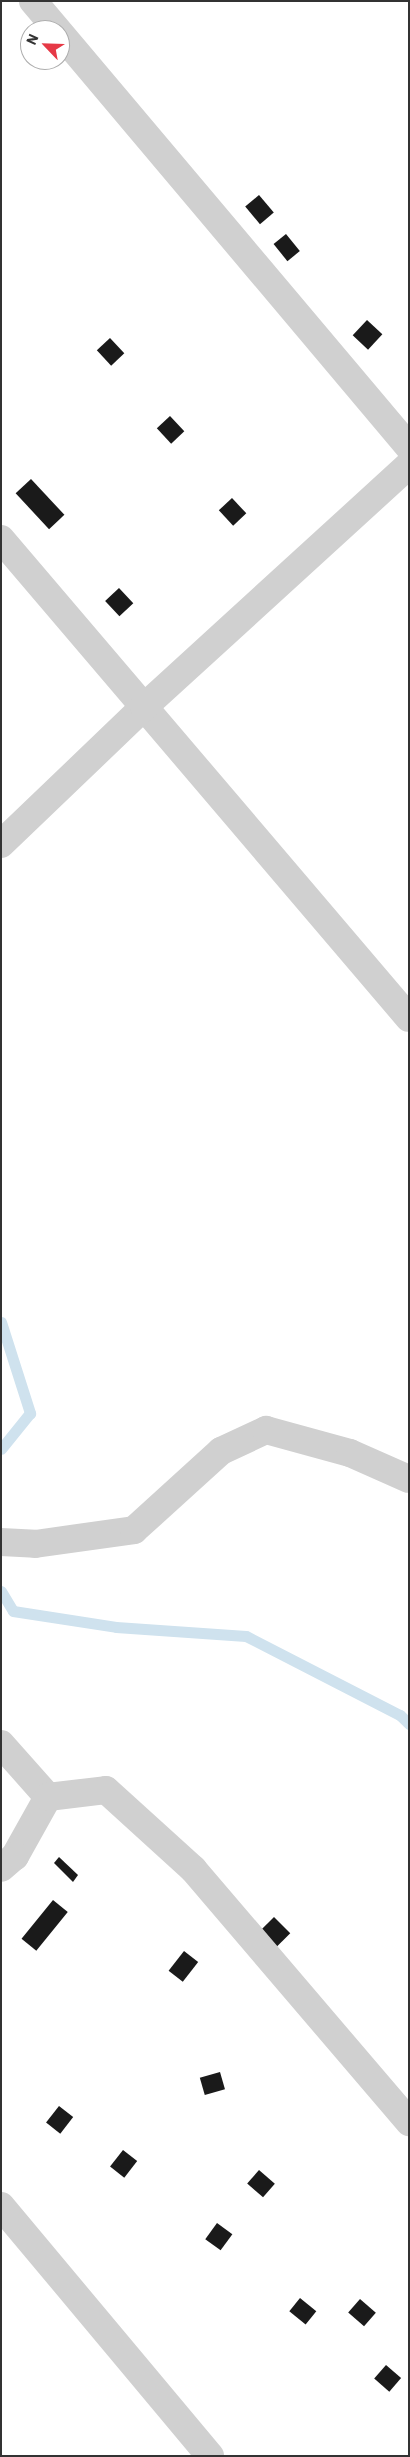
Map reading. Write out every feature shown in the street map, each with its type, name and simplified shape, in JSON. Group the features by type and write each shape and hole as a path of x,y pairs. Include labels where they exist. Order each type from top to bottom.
{"street":[{"path":"33,1 49,20"},
{"path":"70,45 409,447"},
{"path":"1,844 144,707 409,465"},
{"path":"1,539 409,1018"},
{"path":"1,1542 35,1544 134,1530 221,1451 266,1430 350,1453 409,1479"},
{"path":"1,1744 48,1797"},
{"path":"48,1797 106,1790 193,1869 409,2122"},
{"path":"1,1868 15,1856 48,1797"},
{"path":"1,2206 210,2456"}],"building":[{"path":"259,195 274,213 260,224 245,207"},
{"path":"286,234 300,251 287,261 274,244"},
{"path":"367,320 382,334 368,350 353,335"},
{"path":"110,338 124,353 111,366 97,350"},
{"path":"170,416 184,431 171,444 157,428"},
{"path":"31,479 64,515 49,529 16,493"},
{"path":"232,498 246,513 233,526 219,510"},
{"path":"119,588 133,603 119,616 105,601"},
{"path":"59,1857 78,1875 73,1882 54,1863"},
{"path":"53,1900 68,1912 36,1951 22,1939"},
{"path":"274,1917 290,1933 271,1952 255,1936"},
{"path":"184,1951 198,1962 183,1982 169,1971"},
{"path":"220,2072 225,2089 205,2095 200,2078"},
{"path":"59,2106 73,2117 60,2134 46,2123"},
{"path":"123,2150 137,2161 124,2178 110,2167"},
{"path":"259,2170 275,2184 263,2197 247,2184"},
{"path":"217,2223 232,2234 221,2250 205,2239"},
{"path":"300,2298 316,2311 306,2324 289,2311"},
{"path":"360,2299 376,2313 364,2326 348,2313"},
{"path":"386,2365 401,2378 389,2392 374,2379"}],"waterway":[{"path":"1,1322 30,1413 1,1449"},
{"path":"1,1591 13,1611 116,1627 246,1636 400,1715 409,1724"}]}
